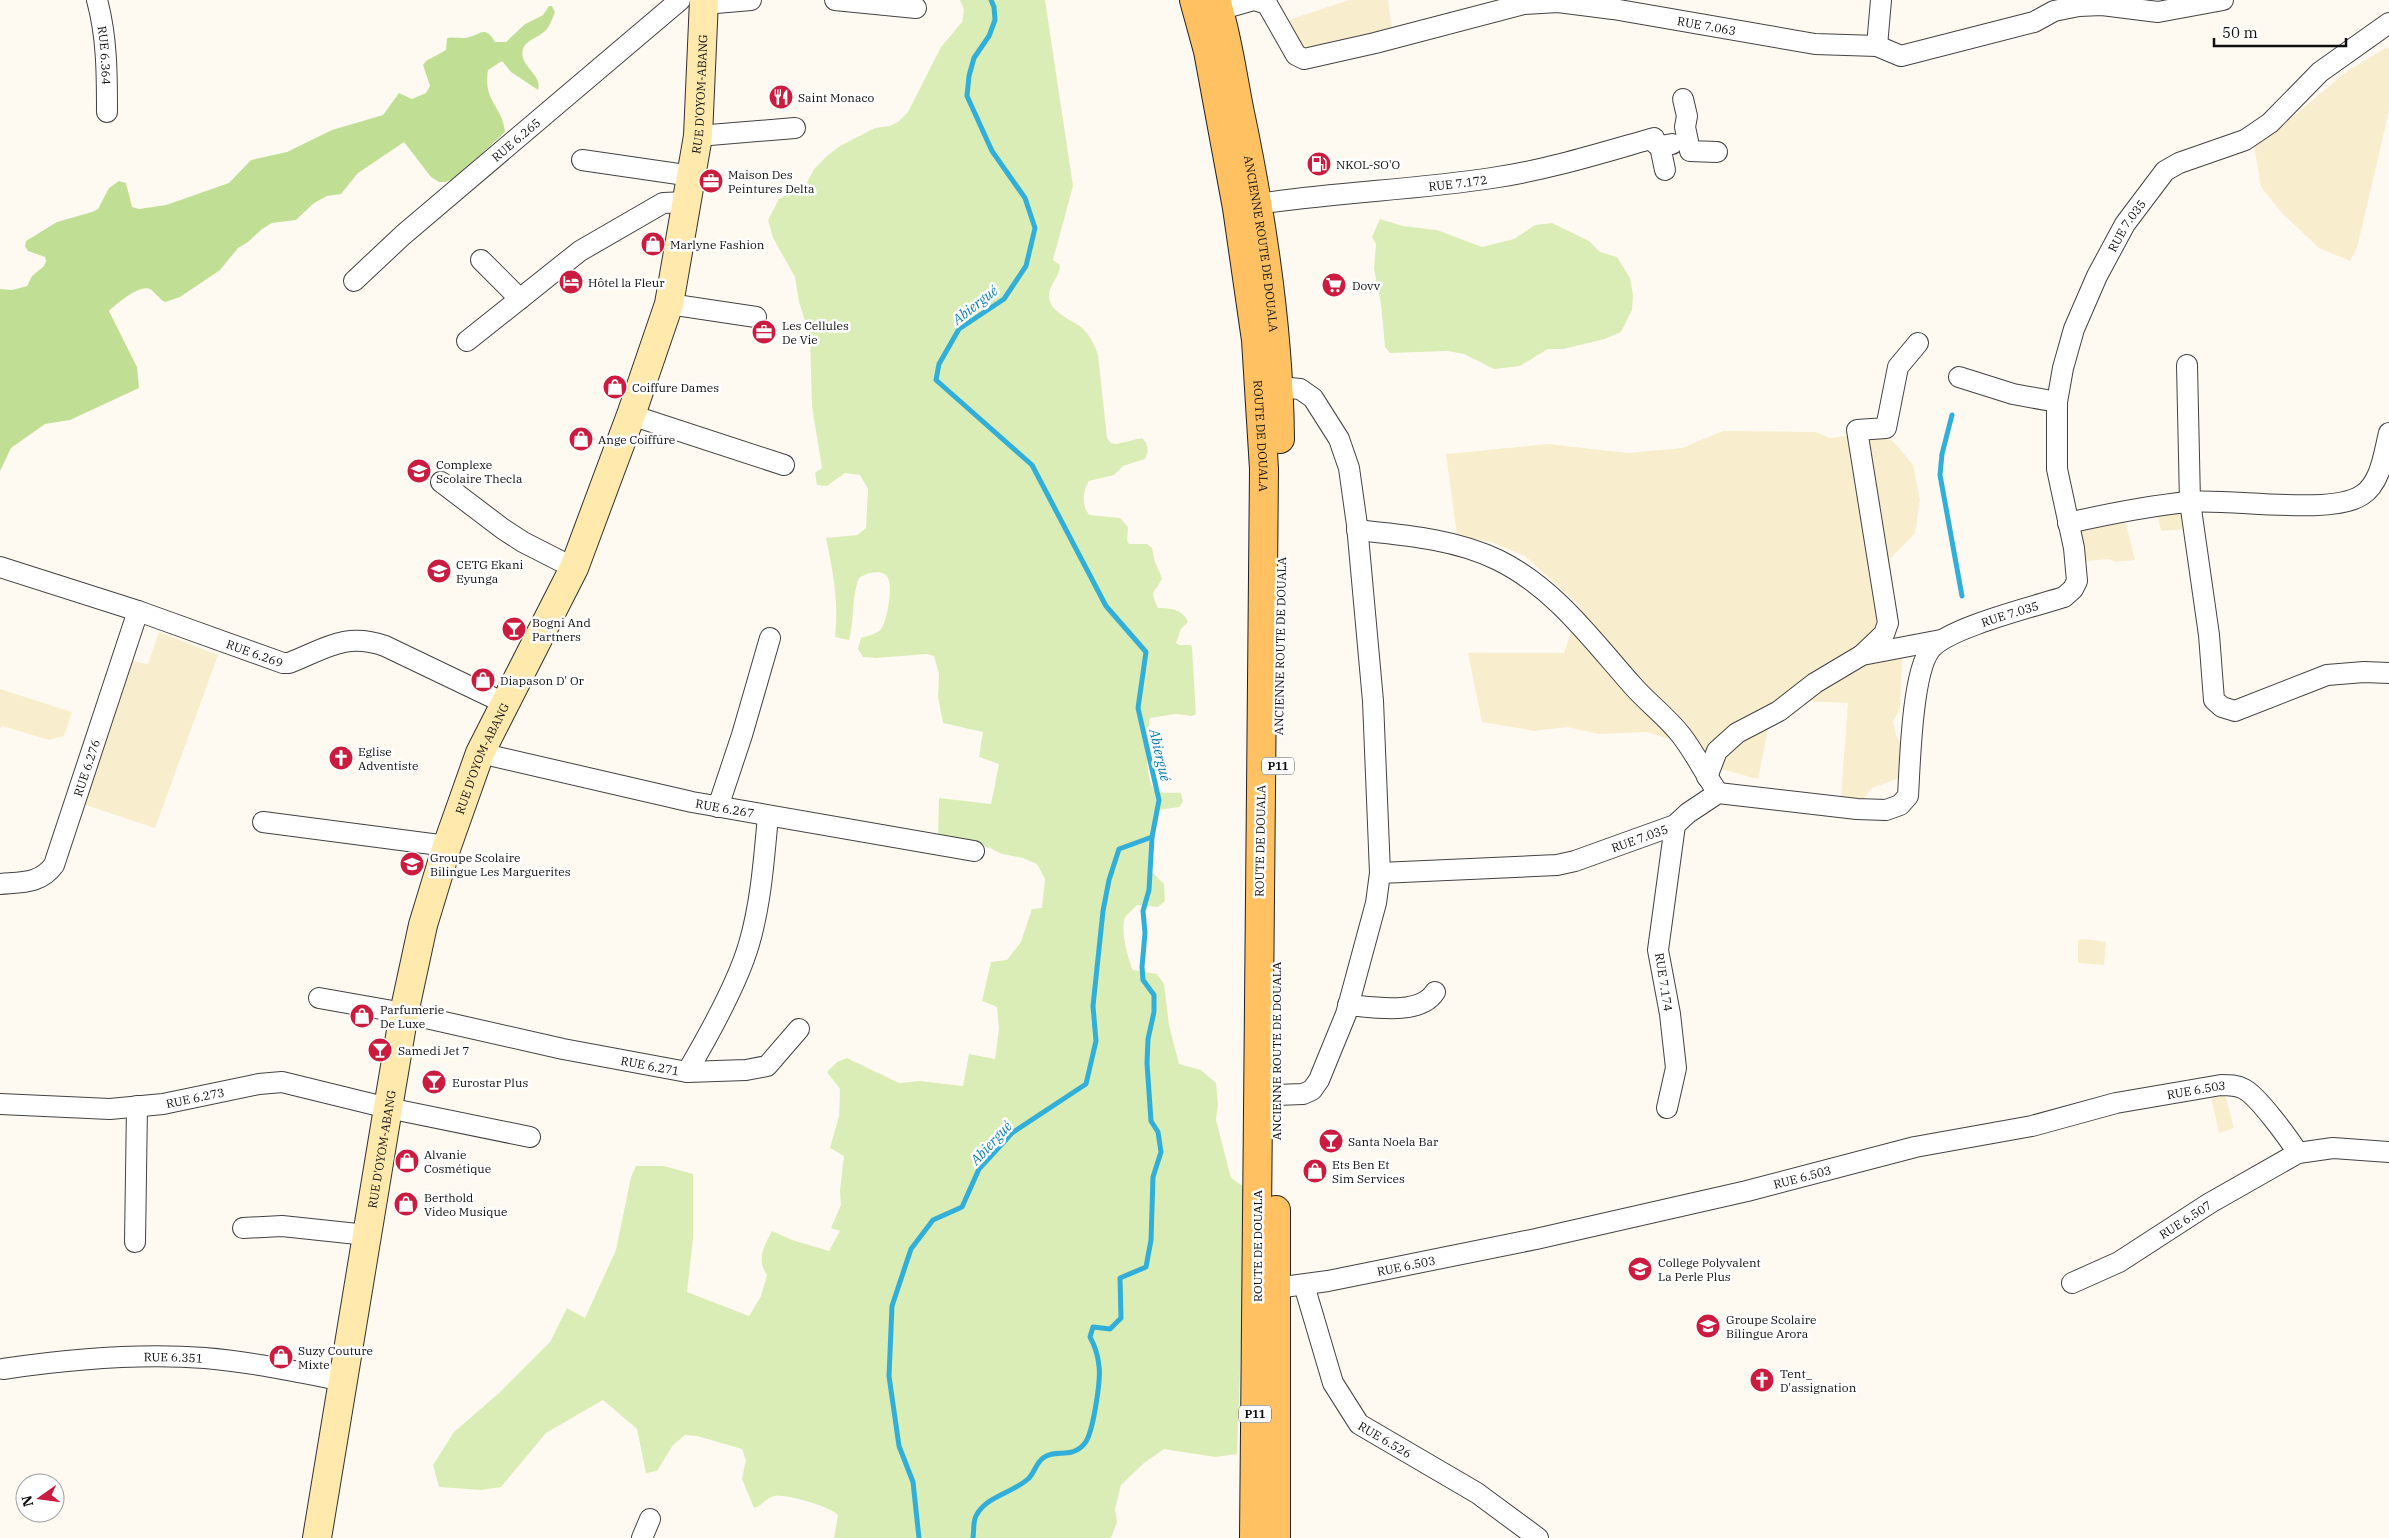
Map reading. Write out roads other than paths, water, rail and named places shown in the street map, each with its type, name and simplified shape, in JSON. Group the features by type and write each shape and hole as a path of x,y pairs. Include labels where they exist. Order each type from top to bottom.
{"main road":[{"name":"ROUTE DE DOUALA","path":"1194,0 1208,52 1266,339 1260,394 1265,538 1254,1538"},
{"name":"RUE D'OYOM-ABANG","path":"317,1538 404,1013 423,925 480,753 574,568 631,416 669,304 698,136 696,1"},
{"name":"ANCIENNE ROUTE DE DOUALA","path":"1218,5 1258,204 1266,339 1280,387 1282,635 1276,934 1276,1538"}],"street":[{"name":"RUE 6.364","path":"97,0 102,20 107,58 107,112"},
{"path":"696,1 751,0"},
{"path":"835,0 916,8"},
{"name":"RUE 7.063","path":"1218,5 1254,0 1267,4 1296,55 1304,59 1367,45 1524,4 1584,3 1815,44 1877,46 1901,56 2034,22 2054,11 2079,6 2102,5 2158,12 2223,0"},
{"path":"1877,46 1881,0"},
{"name":"RUE 6.265","path":"354,281 403,235 696,1"},
{"name":"RUE 7.035","path":"1380,873 1557,865 1575,862 1675,825 1713,785 1858,809 1886,810 1900,805 1908,796 1914,713 1923,665 1930,650 1941,640 2007,613 2064,597 2077,581 2057,469 2057,402 2074,329 2097,276 2125,224 2165,171 2245,140 2270,123 2320,72 2389,23"},
{"path":"1683,99 1687,116 1685,128 1690,151"},
{"path":"698,136 795,128"},
{"path":"1665,170 1657,142 1673,144 1690,151 1716,152"},
{"name":"RUE 7.172","path":"1258,204 1338,193 1436,186 1494,178 1657,142"},
{"path":"582,160 690,189"},
{"path":"467,341 580,251 690,189"},
{"path":"481,260 520,299"},
{"path":"669,304 756,317"},
{"path":"1696,759 1717,751 1737,733 1779,711 1815,683 1862,655 1884,634 1888,623 1857,430 1886,428 1898,367 1918,343"},
{"path":"2187,365 2190,502 2209,635 2214,700 2222,708 2235,710 2327,675 2389,673"},
{"path":"1959,377 2013,394 2057,402"},
{"path":"1276,1096 1303,1094 1312,1090 1319,1080 1348,1005 1376,903 1380,873 1373,701 1358,530 1349,468 1339,439 1313,398 1300,389 1280,387"},
{"path":"631,416 784,465"},
{"path":"2068,523 2121,511 2190,502 2338,505 2363,495 2374,482 2389,433"},
{"path":"442,482 503,529 523,542 574,568"},
{"path":"1358,530 1416,537 1464,547 1498,560 1533,582 1587,632 1635,688 1681,735 1713,785"},
{"name":"RUE 6.269","path":"0,568 138,611 283,663 289,663 345,640 367,640 385,646 504,703"},
{"name":"RUE 6.276","path":"0,884 35,880 46,875 54,865 138,611"},
{"path":"718,807 742,735 770,638"},
{"path":"1862,655 1941,640"},
{"path":"1713,785 1717,751"},
{"name":"RUE 6.267","path":"480,753 718,807 974,851"},
{"name":"RUE 6.271","path":"319,998 404,1013 563,1048 687,1072 728,993 749,946 764,870 768,816"},
{"path":"263,822 448,846"},
{"name":"RUE 7.174","path":"1667,1108 1676,1068 1670,1014 1658,950 1675,825"},
{"path":"1348,1005 1390,1009 1409,1007 1432,997 1435,992"},
{"path":"687,1072 746,1070 767,1066 799,1029"},
{"name":"RUE 6.273","path":"0,1104 110,1109 171,1102 270,1082 295,1084 388,1108 530,1137"},
{"name":"RUE 6.503","path":"1276,1288 1304,1285 1536,1239 1721,1197 1915,1147 2032,1126 2116,1103 2212,1086 2235,1085 2247,1090 2287,1136 2298,1153"},
{"path":"135,1242 137,1106"},
{"path":"2298,1153 2333,1148 2389,1152"},
{"name":"RUE 6.507","path":"2072,1282 2119,1262 2237,1186 2298,1153"},
{"path":"243,1228 282,1226 368,1234"},
{"name":"RUE 6.526","path":"1304,1285 1333,1384 1359,1424 1477,1493 1538,1538"},
{"name":"RUE 6.351","path":"3,1368 89,1358 204,1358 260,1365 344,1381"},
{"path":"642,1538 650,1519"}],"waterway":[{"name":"Abiergué","path":"919,1538 913,1482 899,1446 889,1376 892,1306 911,1249 933,1220 962,1207 979,1169 1012,1133 1086,1084 1096,1041 1093,1006 1103,911 1109,880 1119,849 1152,837 1159,800 1138,708 1146,652 1106,606 1032,465 936,380 939,364 959,329 1004,299 1026,266 1035,228 1025,198 992,151 967,96 969,76 974,58 989,36 995,20 994,7 991,0"},
{"path":"1952,415 1942,454 1940,475 1962,596"},
{"path":"973,1538 975,1518 980,1509 992,1499 1028,1479 1043,1458 1048,1455 1075,1451 1085,1443 1091,1429 1099,1383 1098,1358 1090,1337 1093,1327 1110,1329 1121,1318 1120,1278 1146,1267 1151,1240 1153,1177 1161,1152 1158,1132 1151,1121 1147,1063 1148,1039 1154,1012 1154,995 1143,980 1142,967 1145,933 1143,911 1149,890 1152,837"}],"place":[{"name":"Saint Monaco","path":"781,97"},
{"name":"NKOL-SO'O","path":"1319,164"},
{"name":"Maison Des Peintures Delta","path":"711,181"},
{"name":"Marlyne Fashion","path":"653,244"},
{"name":"Hôtel la Fleur","path":"571,282"},
{"name":"Dovv","path":"1334,285"},
{"name":"Les Cellules De Vie","path":"764,332"},
{"name":"Coiffure Dames","path":"615,387"},
{"name":"Ange Coiffure","path":"581,439"},
{"name":"Complexe Scolaire Thecla","path":"419,471"},
{"name":"CETG Ekani Eyunga","path":"439,571"},
{"name":"Bogni And Partners","path":"514,629"},
{"name":"Diapason D' Or","path":"483,680"},
{"name":"Eglise Adventiste","path":"341,758"},
{"name":"Groupe Scolaire Bilingue Les Marguerites","path":"412,864"},
{"name":"Parfumerie De Luxe","path":"362,1016"},
{"name":"Samedi Jet 7","path":"380,1050"},
{"name":"Eurostar Plus","path":"434,1082"},
{"name":"Santa Noela Bar","path":"1331,1141"},
{"name":"Alvanie Cosmétique","path":"407,1161"},
{"name":"Ets Ben Et Sim Services","path":"1315,1171"},
{"name":"Berthold Video Musique","path":"406,1204"},
{"name":"College Polyvalent La Perle Plus","path":"1640,1269"},
{"name":"Groupe Scolaire Bilingue Arora","path":"1708,1326"},
{"name":"Suzy Couture Mixte","path":"281,1357"},
{"name":"Tent_ D'assignation","path":"1762,1380"}]}
